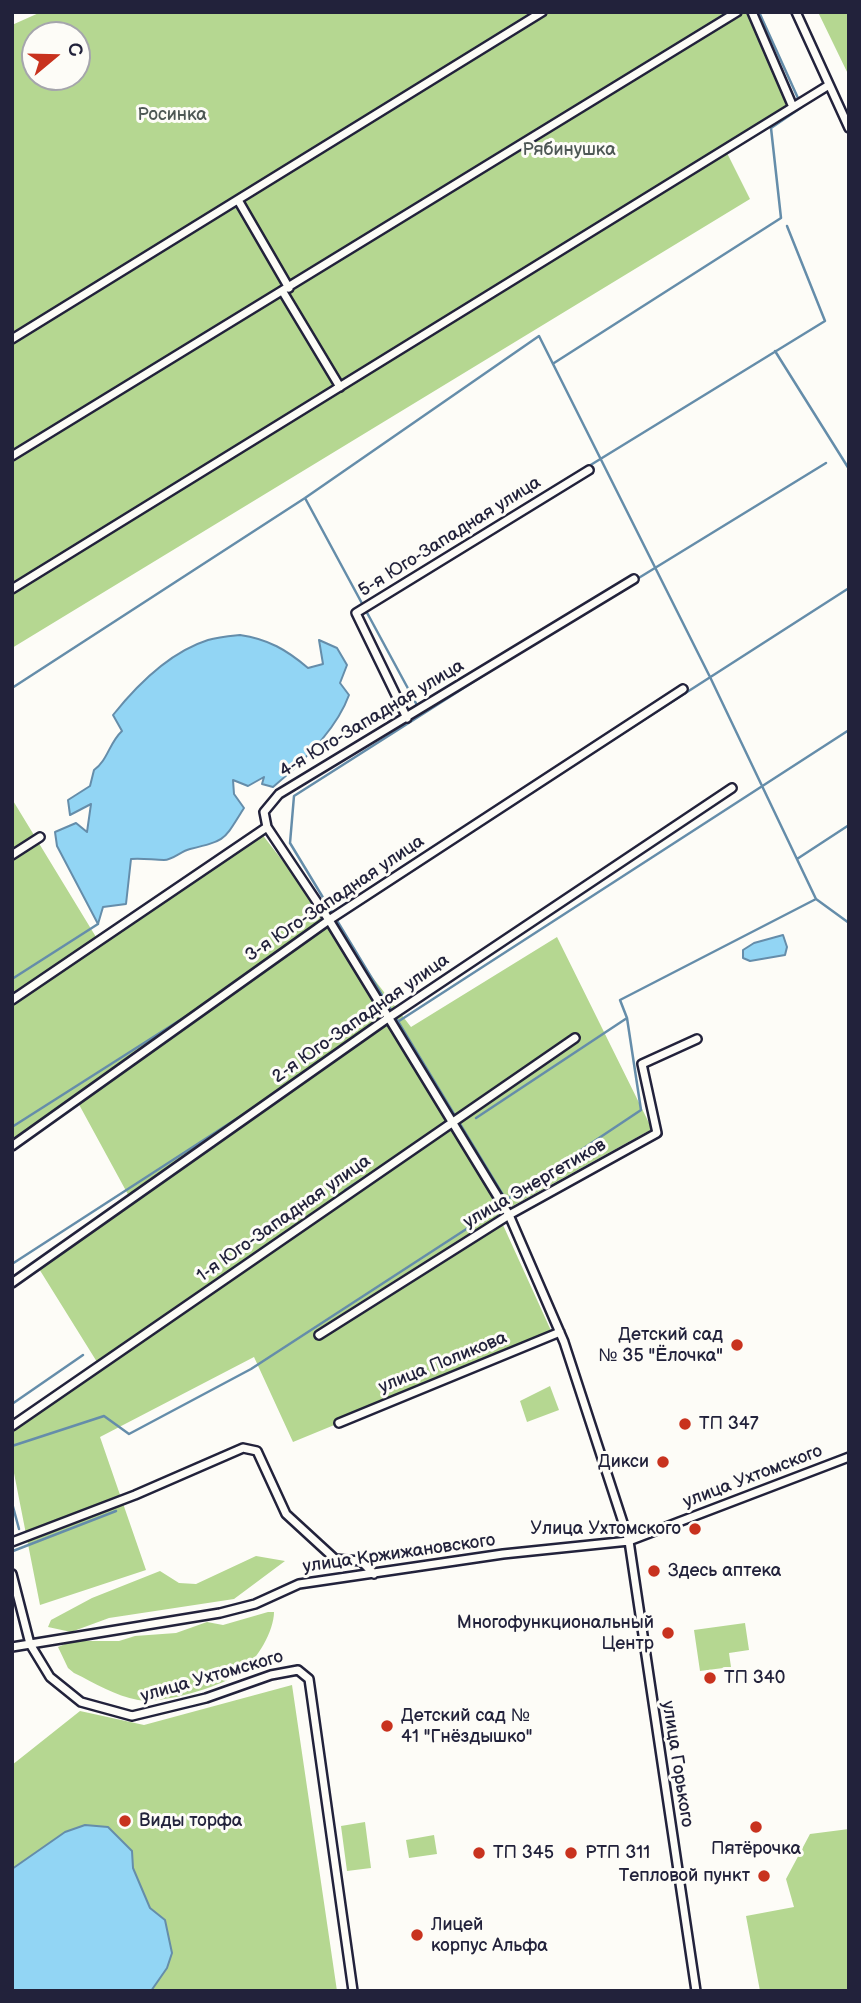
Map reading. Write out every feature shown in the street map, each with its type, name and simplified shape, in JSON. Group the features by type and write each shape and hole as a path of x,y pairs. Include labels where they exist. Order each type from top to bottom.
{"street":[{"path":"12,339 542,12"},
{"path":"12,456 737,12"},
{"path":"752,12 793,107"},
{"path":"796,12 849,128"},
{"path":"12,589 829,85"},
{"path":"238,200 340,387"},
{"name":"5-я Юго-Западная улица","path":"407,718 356,613 589,470"},
{"name":"4-я Юго-Западная улица","path":"267,827 264,812 279,794 634,579"},
{"name":"3-я Юго-Западная улица","path":"12,1146 328,920 683,690"},
{"name":"2-я Юго-Западная улица","path":"12,1283 388,1018 732,788"},
{"path":"12,1000 267,827"},
{"name":"улица Горького","path":"267,827 328,920 509,1215 560,1332 629,1541 696,1991"},
{"path":"12,855 40,837"},
{"name":"1-я Юго-Западная улица","path":"12,1426 575,1038"},
{"name":"улица Энергетиков","path":"319,1335 509,1215 657,1133 642,1064 696,1039"},
{"name":"улица Поликова","path":"339,1423 560,1332"},
{"path":"12,1542 135,1495 243,1448 257,1451 286,1514 335,1559 361,1561 374,1574"},
{"name":"улица Ухтомского","path":"629,1541 849,1457"},
{"name":"улица Кржижановского","path":"12,1647 220,1613 255,1604 299,1584 503,1554 629,1541"},
{"name":"улица Ухтомского","path":"12,1574 30,1644 50,1677 81,1702 132,1716 206,1699 271,1675 298,1670 307,1676 353,1991"}],"green space":[{"name":"Рябинушка","path":"41,12 751,12 796,104 726,151 750,199 12,648 12,25"},
{"path":"818,12 849,12 849,76"},
{"path":"12,799 96,937 258,829 411,1027 557,937 652,1129 498,1214 553,1335 293,1442 254,1357 100,1437 146,1570 40,1605 12,1463 12,1424 97,1362 36,1264 131,1200 76,1099 12,1140"},
{"path":"550,1386 559,1410 527,1422 520,1401"},
{"path":"256,1556 285,1561 234,1599 109,1618 71,1632 48,1627 51,1620 92,1598 160,1571 179,1583 196,1584"},
{"path":"274,1612 264,1645 241,1672 206,1689 177,1697 149,1701 113,1692 74,1673 68,1668 58,1647 72,1641 119,1641 135,1636 176,1633 207,1622 223,1625"},
{"path":"745,1623 749,1650 729,1653 731,1667 700,1671 694,1630"},
{"path":"292,1685 337,1991 12,1991 12,1765 80,1711 144,1725"},
{"path":"365,1822 371,1868 347,1871 341,1826"},
{"path":"849,1829 849,1991 760,1991 746,1916 794,1907 786,1879 810,1834"},
{"path":"434,1835 437,1854 409,1858 406,1840"}],"water":[{"path":"240,635 277,646 308,668 323,664 319,640 337,648 347,665 340,683 349,695 343,708 317,746 273,787 262,784 264,777 248,786 233,780 234,794 244,808 223,838 167,860 131,859 126,904 103,907 98,924 57,846 55,832 76,823 87,832 91,804 70,815 68,800 90,786 94,770 122,731 113,715 144,681 168,661 194,645"},
{"path":"783,935 787,947 785,955 750,961 743,958 743,950 754,943"},
{"path":"85,1825 108,1827 132,1851 133,1868 150,1908 165,1920 172,1953 167,1968 151,1991 12,1991 12,1869 65,1832"}],"waterway":[{"path":"554,363 781,218 771,128 802,107 759,12"},
{"path":"545,493 825,321 787,226"},
{"path":"12,688 305,498 539,336 710,677 816,899 849,923"},
{"path":"775,351 849,469"},
{"path":"637,579 826,463"},
{"path":"305,498 418,707"},
{"path":"519,800 849,588"},
{"path":"539,640 294,796 290,843 506,1200 641,1110 627,1018 620,1000 816,899"},
{"path":"399,1021 849,730"},
{"path":"797,859 849,825"},
{"path":"12,979 98,924"},
{"path":"12,1127 210,1001"},
{"path":"476,1118 627,1018"},
{"path":"12,1264 264,1101"},
{"path":"345,1190 389,1162"},
{"path":"12,1446 104,1416 129,1434 251,1369 491,1213"},
{"path":"12,1404 83,1355"},
{"path":"12,1503 19,1529"},
{"path":"13,1551 116,1511"}],"place":[{"name":"Детский сад № 35 \"Ёлочка\"","path":"737,1345"},
{"name":"ТП 347","path":"685,1424"},
{"name":"Дикси","path":"663,1462"},
{"name":"Улица Ухтомского","path":"695,1529"},
{"name":"Здесь аптека","path":"654,1571"},
{"name":"Многофункциональный Центр","path":"668,1633"},
{"name":"ТП 340","path":"710,1678"},
{"name":"Детский сад № 41 \"Гнёздышко\"","path":"387,1726"},
{"name":"Виды торфа","path":"125,1821"},
{"name":"Пятёрочка","path":"756,1827"},
{"name":"ТП 345","path":"479,1853"},
{"name":"РТП 311","path":"571,1853"},
{"name":"Тепловой пункт","path":"764,1876"},
{"name":"Лицей корпус Альфа","path":"417,1935"}],"park label":[{"name":"Росинка","path":"172,115"}]}
